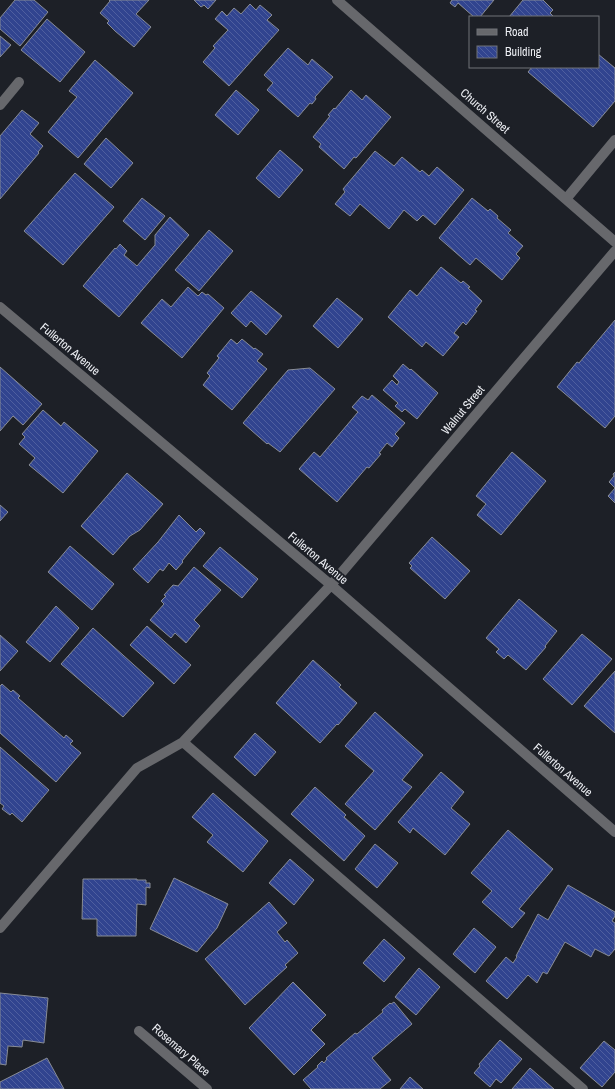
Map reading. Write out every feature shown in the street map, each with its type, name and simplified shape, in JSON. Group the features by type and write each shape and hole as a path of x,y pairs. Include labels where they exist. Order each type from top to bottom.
{"street":[{"name":"Church Street","path":"337,0 615,242"},
{"path":"0,104 19,82"},
{"path":"566,199 615,140"},
{"name":"Walnut Street","path":"0,928 137,768 182,742 331,585 615,252"},
{"name":"Fullerton Avenue","path":"0,308 331,585 615,832"},
{"path":"182,742 583,1089"},
{"name":"Rosemary Place","path":"139,1030 207,1089"}],"building":[{"path":"15,0 34,0 48,12 20,46 0,29 0,18"},
{"path":"109,0 149,0 136,14 151,27 134,47 107,23 109,21 100,13 110,1"},
{"path":"194,0 216,0 208,9 204,5 201,7"},
{"path":"452,0 494,0 481,16 473,16 458,3 455,7 450,3"},
{"path":"523,0 543,0 553,10 550,13 553,16 510,16"},
{"path":"250,4 256,10 260,5 272,15 267,20 279,30 229,86 203,62 215,48 213,46 228,30 215,19 222,11 227,16 234,8 241,14"},
{"path":"47,19 85,52 60,82 21,50"},
{"path":"0,36 11,45 0,57"},
{"path":"288,48 308,65 312,59 333,77 315,97 316,99 312,104 310,103 298,117 267,90 273,83 264,75"},
{"path":"599,55 615,68 615,101 593,127 528,72 531,68 599,68"},
{"path":"95,60 133,93 78,158 48,132 77,97 69,91"},
{"path":"236,90 259,110 238,135 215,115"},
{"path":"351,90 362,100 366,95 391,117 356,158 354,157 344,169 319,147 321,144 313,137 330,116 328,115"},
{"path":"22,110 39,123 30,134 43,146 38,152 39,153 0,199 0,136"},
{"path":"106,138 133,163 111,188 84,164"},
{"path":"280,150 303,170 279,198 256,178"},
{"path":"375,151 394,166 402,157 420,172 422,170 429,176 437,167 464,190 435,225 423,215 417,221 404,210 389,229 360,204 350,216 335,204 345,192 343,189"},
{"path":"75,173 114,207 63,265 24,231"},
{"path":"142,198 165,216 145,240 123,221"},
{"path":"472,198 488,211 490,209 498,216 497,218 511,230 508,233 523,246 516,254 520,258 502,280 476,258 470,265 439,238"},
{"path":"170,217 189,235 119,317 83,286 120,244 127,251 124,255 137,266 155,245 155,235"},
{"path":"209,230 233,251 199,291 175,270"},
{"path":"441,267 461,283 463,281 482,301 475,310 477,311 466,325 463,322 454,333 459,337 443,356 426,342 422,347 388,317 410,290 417,296"},
{"path":"188,287 198,296 202,292 206,295 208,294 224,308 182,358 141,323 162,299 171,307"},
{"path":"251,291 282,316 266,335 251,321 246,327 231,313"},
{"path":"337,298 363,319 338,348 313,326"},
{"path":"615,320 615,416 605,428 557,387 577,362 579,363"},
{"path":"231,339 237,344 242,339 263,354 257,361 267,369 232,410 203,385 210,376 207,373 219,358 217,356"},
{"path":"403,364 410,370 411,369 438,393 417,419 405,409 402,412 395,406 398,403 383,390 392,380 397,385 399,382 393,376"},
{"path":"0,367 42,404 23,425 13,416 0,431"},
{"path":"310,368 335,389 280,452 268,443 267,444 243,423 288,370"},
{"path":"372,395 405,423 395,434 399,438 392,447 387,443 379,453 381,454 369,468 367,467 337,502 299,469 314,452 320,457 358,412 352,407 362,396 368,400"},
{"path":"43,410 61,426 64,422 98,451 63,493 29,465 35,458 19,444 25,437 22,434"},
{"path":"512,452 546,481 501,535 477,515 486,504 476,496"},
{"path":"615,472 615,488 609,482 614,476 613,474"},
{"path":"127,473 163,504 140,530 130,536 113,555 81,526"},
{"path":"615,488 615,503 608,496"},
{"path":"0,505 8,512 0,521"},
{"path":"179,515 196,532 200,528 205,533 176,570 169,563 163,571 160,569 148,583 133,569 158,542"},
{"path":"432,537 470,571 445,599 410,568 412,566 409,563"},
{"path":"70,546 114,584 92,610 48,572"},
{"path":"220,547 258,579 242,598 203,566"},
{"path":"194,567 221,590 194,620 200,626 186,643 175,633 171,638 150,620 164,604 161,601 166,596 164,595 173,585 178,586"},
{"path":"519,599 557,631 545,646 546,647 526,670 508,655 504,659 496,652 499,649 486,638"},
{"path":"56,606 79,628 50,662 26,642"},
{"path":"147,626 191,665 174,684 130,645"},
{"path":"93,628 154,683 123,717 61,664"},
{"path":"582,634 612,659 572,705 543,679"},
{"path":"0,635 18,651 0,671"},
{"path":"313,660 341,685 339,687 357,703 320,743 276,703"},
{"path":"615,671 615,733 584,706"},
{"path":"2,684 11,692 13,690 20,696 18,698 64,738 66,735 73,741 70,744 81,753 56,782 0,733 0,686"},
{"path":"375,712 423,755 402,780 412,787 375,830 345,804 374,771 345,746"},
{"path":"255,733 276,752 255,776 234,757"},
{"path":"0,747 49,790 22,822 12,813 10,815 2,809 4,806 0,803"},
{"path":"441,772 464,792 451,808 470,824 445,855 413,828 410,833 398,822"},
{"path":"315,787 346,815 344,817 365,836 344,861 291,814"},
{"path":"213,793 268,841 243,872 207,842 213,835 192,817"},
{"path":"508,830 553,869 519,909 525,913 512,928 482,902 492,891 471,873"},
{"path":"375,844 398,863 377,888 355,869"},
{"path":"290,859 314,880 294,905 269,883"},
{"path":"174,878 228,904 217,928 197,952 150,929"},
{"path":"83,879 137,879 146,880 146,883 150,883 150,888 146,887 146,905 137,904 136,936 97,936 97,919 82,919"},
{"path":"568,885 615,912 615,916 612,921 615,923 615,949 609,956 595,949 591,957 565,942 547,974 543,972 537,983 528,975 507,999 486,981 506,957 513,963 538,914 548,920"},
{"path":"269,902 287,923 277,932 285,942 287,940 298,953 285,965 287,967 245,1005 205,959"},
{"path":"474,928 496,947 475,973 453,954"},
{"path":"384,939 405,958 384,982 363,963"},
{"path":"419,968 440,987 416,1015 395,997"},
{"path":"293,982 326,1015 311,1030 325,1044 294,1075 249,1028"},
{"path":"0,993 48,998 44,1043 23,1040 22,1047 8,1046 6,1065 0,1064"},
{"path":"394,1002 412,1024 372,1058 391,1080 380,1089 311,1089 303,1080 318,1067 317,1066 322,1061 324,1063 327,1059 326,1058 355,1033 357,1034 383,1012 382,1010 390,1003 391,1004"},
{"path":"500,1040 522,1059 501,1083 496,1079 490,1087 474,1073 480,1066 479,1064"},
{"path":"604,1041 615,1050 615,1072 602,1087 580,1068"},
{"path":"47,1058 64,1089 0,1089 0,1082"},
{"path":"530,1068 554,1089 512,1089"},
{"path":"410,1077 423,1089 400,1089"}]}
